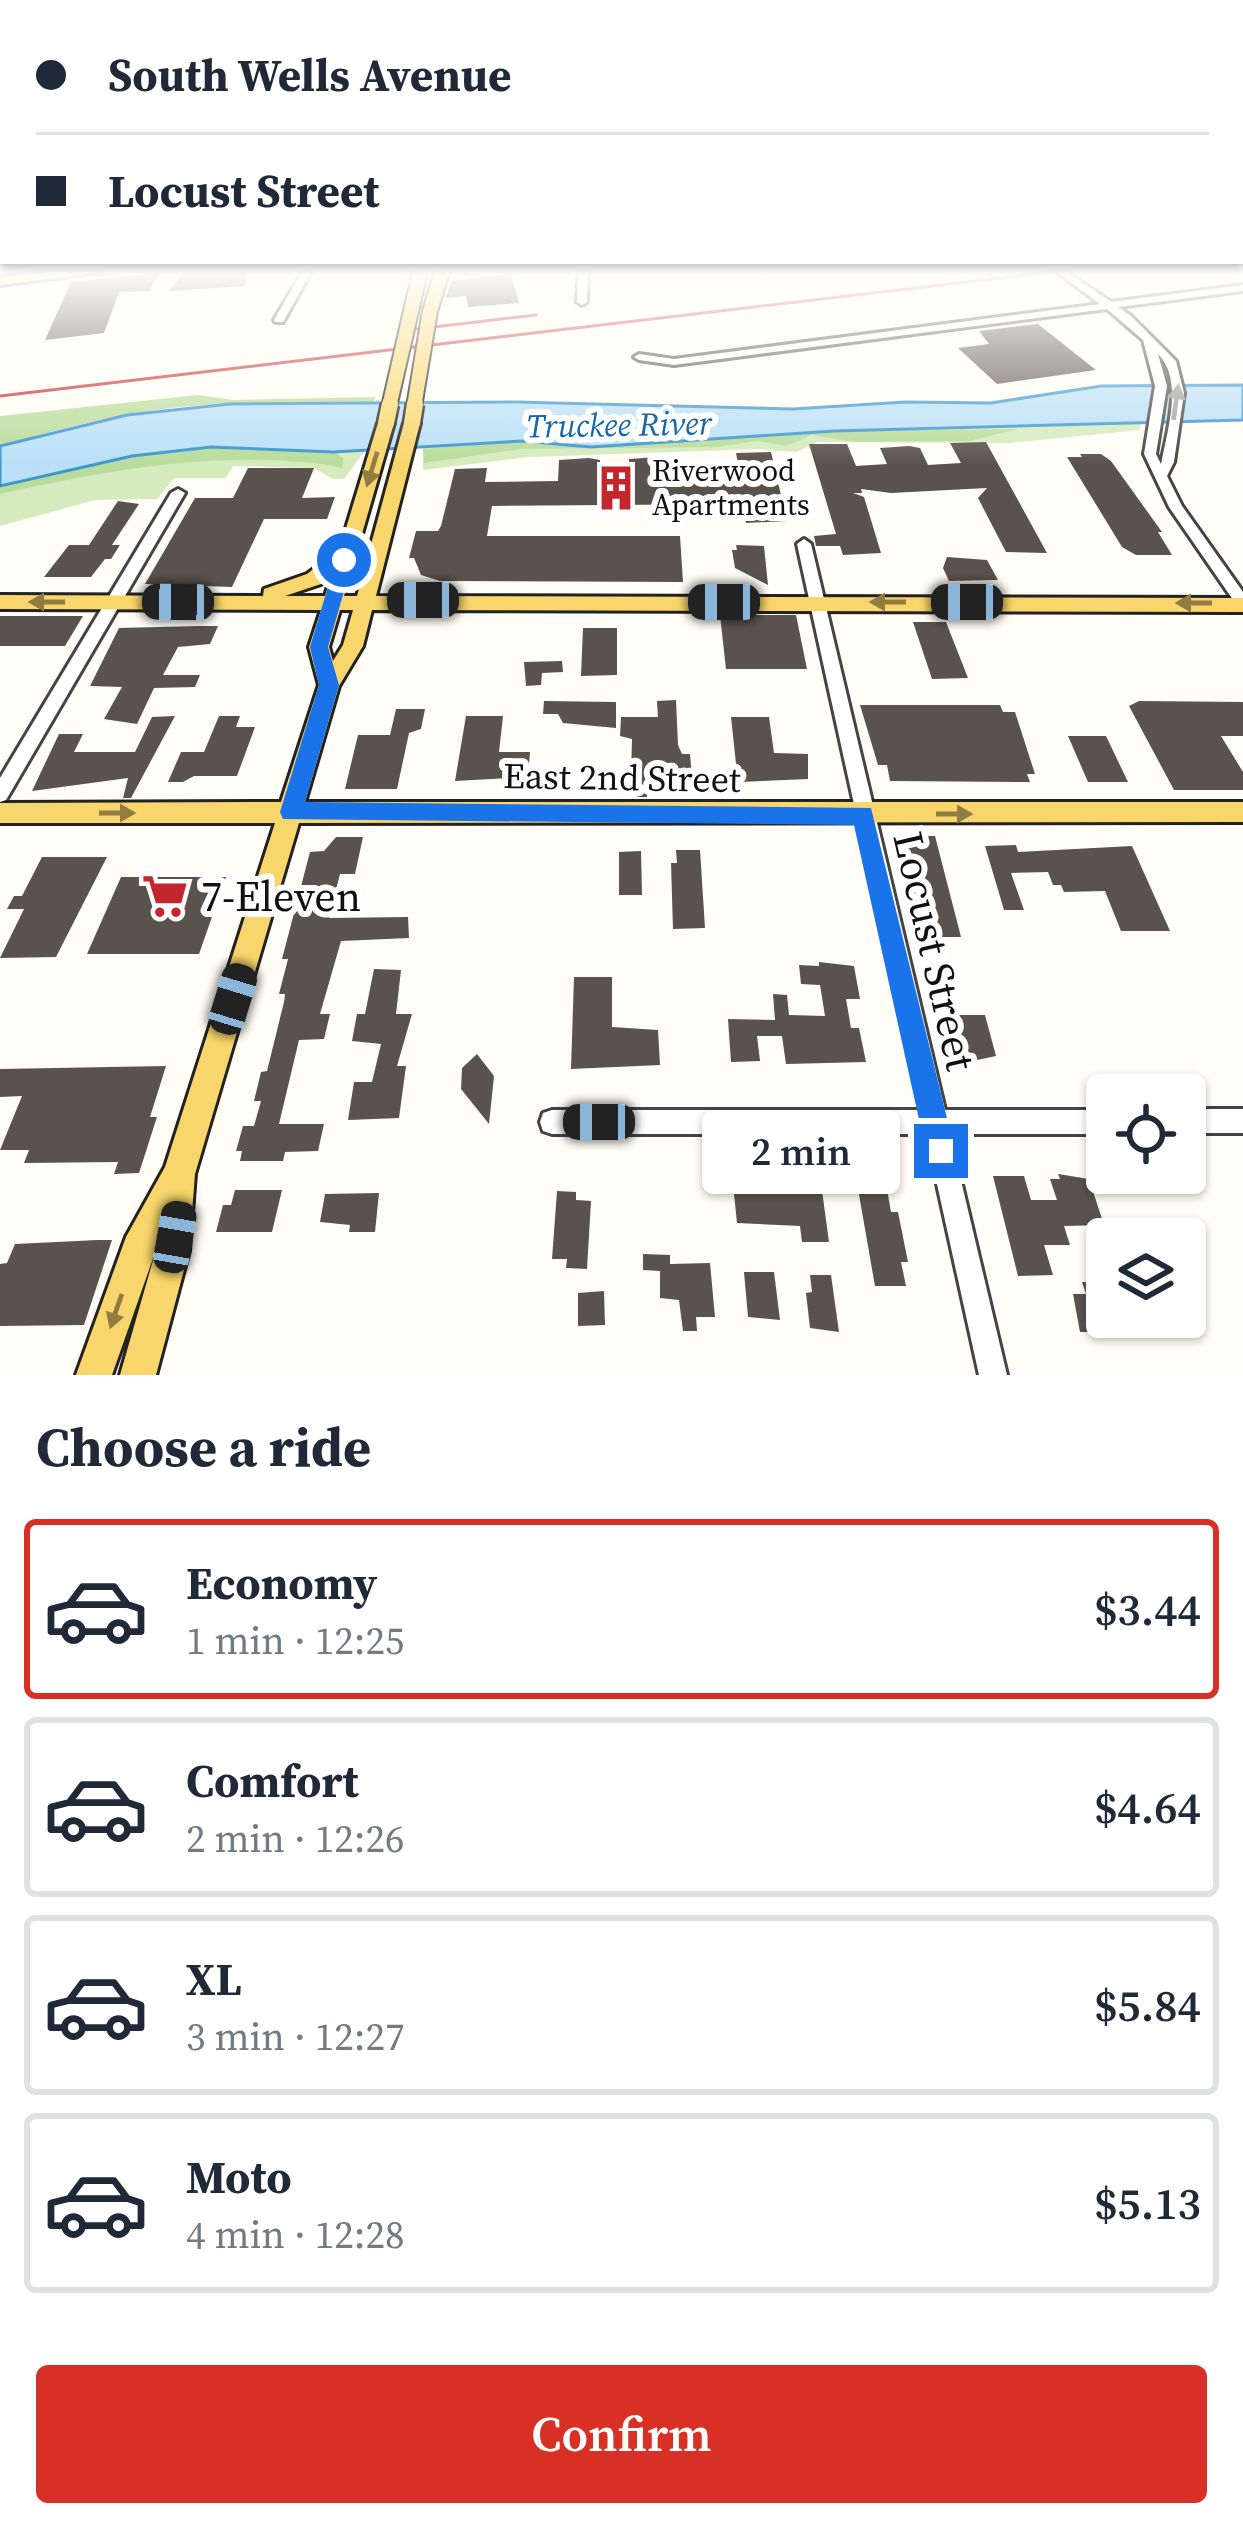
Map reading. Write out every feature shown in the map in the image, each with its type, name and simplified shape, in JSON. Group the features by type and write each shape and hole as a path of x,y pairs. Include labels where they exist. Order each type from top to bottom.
{"main road":[{"path":"329,685 319,647 386,423 403,336"},
{"path":"94,1375 138,1249 178,1174 329,685 352,646 412,423 426,336"},
{"path":"220,602 305,584 338,559 355,524"},
{"path":"0,602 1242,604"},
{"name":"East 2nd Street","path":"0,813 1243,812"},
{"path":"138,1375 170,1264 180,1210 178,1174"}],"street":[{"path":"639,357 674,362 876,336"},
{"path":"1146,336 1161,386 1150,454 1176,507 1242,604"},
{"path":"0,794 178,493"},
{"name":"Locust Street","path":"804,544 993,1375"},
{"path":"552,1122 1086,1121"},
{"path":"1206,1121 1243,1121"}],"green space":[{"path":"198,395 233,400 375,397 373,405 172,408 86,423 0,446 0,416"},
{"path":"1141,420 1140,430 1009,443 818,442 797,452 757,449 529,457 423,470 423,448"},
{"path":"1017,429 969,441 854,442 812,435 786,446 758,441 717,447 521,449 424,463 423,449 522,441 591,447 833,431"},
{"path":"210,447 334,452 343,458 342,468 250,460 178,463 0,494 0,486 132,456"},
{"path":"263,448 364,452 344,479 333,479 314,468 233,466 226,478 174,478 157,499 95,500 0,526 0,486 58,470"}],"water":[{"name":"Truckee River","path":"1243,385 1243,420 834,431 591,447 522,441 334,452 211,447 132,456 0,486 0,446 127,415 230,404 516,402 793,409 905,402 991,403 1101,386"}],"building":[{"path":"983,336 1053,336 1096,370 997,384 958,348 989,344"},
{"name":"Riverwood Apartments","path":"986,442 1047,553 1006,552 978,498 987,488 891,493 861,489 862,493 853,493 864,497 881,553 843,555 840,546 816,546 814,536 836,534 809,444 847,444 856,466 887,464 880,448 909,446 920,448 928,465 961,463 950,443"},
{"path":"771,452 787,521 746,523 743,504 492,506 487,536 680,536 683,582 440,581 421,575 414,558 409,558 416,531 438,531 441,526 455,469 487,468 485,482 558,481 559,460 589,458 600,460 600,483 630,483 629,459 659,457 669,459 672,481 741,480 736,453"},
{"path":"1080,454 1101,454 1111,461 1162,532 1158,532 1172,555 1136,555 1122,547 1067,457 1082,457"},
{"path":"248,468 314,468 302,498 335,497 327,519 264,519 232,587 145,584 195,498 233,498"},
{"path":"118,501 139,504 112,545 120,545 111,559 105,559 91,577 44,577 69,545 89,545"},
{"path":"736,545 764,546 768,585 735,568 732,550 737,550"},
{"path":"947,557 987,560 998,580 949,581 943,568"},
{"path":"720,615 796,615 807,669 726,669"},
{"path":"0,616 83,616 65,646 0,646"},
{"path":"913,622 946,622 968,678 932,679"},
{"path":"218,626 210,644 178,647 163,675 200,675 195,687 154,688 137,724 104,719 122,687 90,686 119,628"},
{"path":"583,628 617,628 617,675 581,676"},
{"path":"562,661 563,672 542,673 541,685 526,686 524,662"},
{"path":"676,700 678,745 682,754 690,754 692,777 648,777 647,797 637,797 636,777 631,777 632,739 620,736 621,717 658,717 657,701"},
{"path":"544,701 616,702 616,728 563,723 558,714 543,714"},
{"path":"1139,701 1243,702 1243,736 1221,736 1243,772 1243,790 1174,790 1129,706"},
{"path":"860,705 1000,705 1003,712 1015,712 1035,774 1027,774 1030,782 890,781 887,765 878,765"},
{"path":"396,709 425,709 421,729 409,733 397,789 345,789 358,735 390,735"},
{"path":"175,716 131,798 123,798 128,778 32,791 59,734 83,734 74,752 135,752 152,717"},
{"path":"219,716 240,716 236,727 255,727 237,776 194,776 168,782 181,752 204,752"},
{"path":"466,716 503,716 499,752 530,752 528,777 455,781"},
{"path":"731,717 769,717 774,753 808,754 808,779 738,782"},
{"path":"1068,736 1106,736 1128,782 1088,782"},
{"path":"893,836 935,836 961,937 922,937"},
{"path":"336,837 363,837 355,874 340,874 329,918 408,917 409,938 341,941 320,1014 330,1014 324,1039 299,1040 279,1124 324,1124 318,1151 285,1152 283,1161 240,1161 242,1151 236,1151 243,1126 254,1126 261,1101 254,1101 261,1072 267,1071 284,1002 285,994 279,994 288,959 282,959 310,852 324,851"},
{"path":"1016,845 1018,852 1132,846 1170,931 1121,931 1105,891 1064,892 1061,885 1053,885 1048,872 1011,873 1024,910 1004,910 985,846"},
{"path":"676,850 700,850 705,928 673,929 671,863 677,863"},
{"path":"641,851 642,895 619,895 619,852"},
{"path":"42,857 107,857 56,957 0,958 24,909 7,909 14,896 22,896"},
{"name":"7-Eleven","path":"121,877 226,877 199,954 87,954"},
{"path":"819,962 854,966 860,999 846,999 851,1028 859,1028 866,1062 786,1064 782,1036 757,1036 760,1061 731,1062 728,1019 775,1020 773,994 787,995 789,1015 825,1016 820,985 801,984 799,965 819,966"},
{"path":"374,969 401,970 396,1014 412,1014 397,1066 406,1066 399,1118 348,1120 354,1082 372,1082 381,1044 352,1041 357,1014 365,1014"},
{"path":"574,977 612,977 612,1027 658,1030 660,1065 571,1069"},
{"path":"951,1015 985,1015 996,1056 963,1063"},
{"path":"477,1054 494,1076 489,1124 461,1089 462,1068"},
{"path":"166,1066 150,1117 157,1117 139,1173 114,1174 118,1162 24,1163 29,1150 0,1150 22,1096 0,1097 0,1069"},
{"path":"1058,1174 1086,1179 1086,1194 1094,1194 1102,1218 1086,1218 1086,1225 1064,1226 1070,1245 1044,1245 1053,1275 1018,1276 993,1176 1024,1176 1031,1200 1057,1200 1050,1179 1060,1179"},
{"path":"770,1178 821,1183 829,1242 802,1242 800,1226 737,1223 733,1184"},
{"path":"858,1189 887,1189 891,1212 898,1212 908,1262 901,1262 906,1286 875,1286"},
{"path":"235,1190 282,1190 272,1232 216,1232 223,1205 231,1205"},
{"path":"557,1191 576,1192 576,1200 591,1201 587,1269 566,1268 567,1259 552,1259"},
{"path":"379,1193 375,1232 349,1232 350,1225 320,1222 325,1194"},
{"path":"112,1240 84,1325 0,1326 0,1264 7,1263 15,1244"},
{"path":"643,1254 670,1255 670,1264 710,1263 715,1317 696,1317 697,1331 683,1331 679,1300 660,1298 660,1271 643,1270"},
{"path":"744,1272 774,1272 780,1320 748,1317"},
{"path":"810,1275 831,1275 839,1332 810,1328 806,1293 812,1292"},
{"path":"604,1291 605,1325 578,1326 578,1293"},
{"path":"1073,1294 1086,1294 1086,1332 1080,1332"}],"railway":[{"path":"0,396 507,336"}],"place":[{"name":"Riverwood Apartments","path":"616,488"},
{"name":"7-Eleven","path":"165,896"}],"route":[{"path":"344,560 319,647 329,685 291,812 863,815 941,1151"}]}
